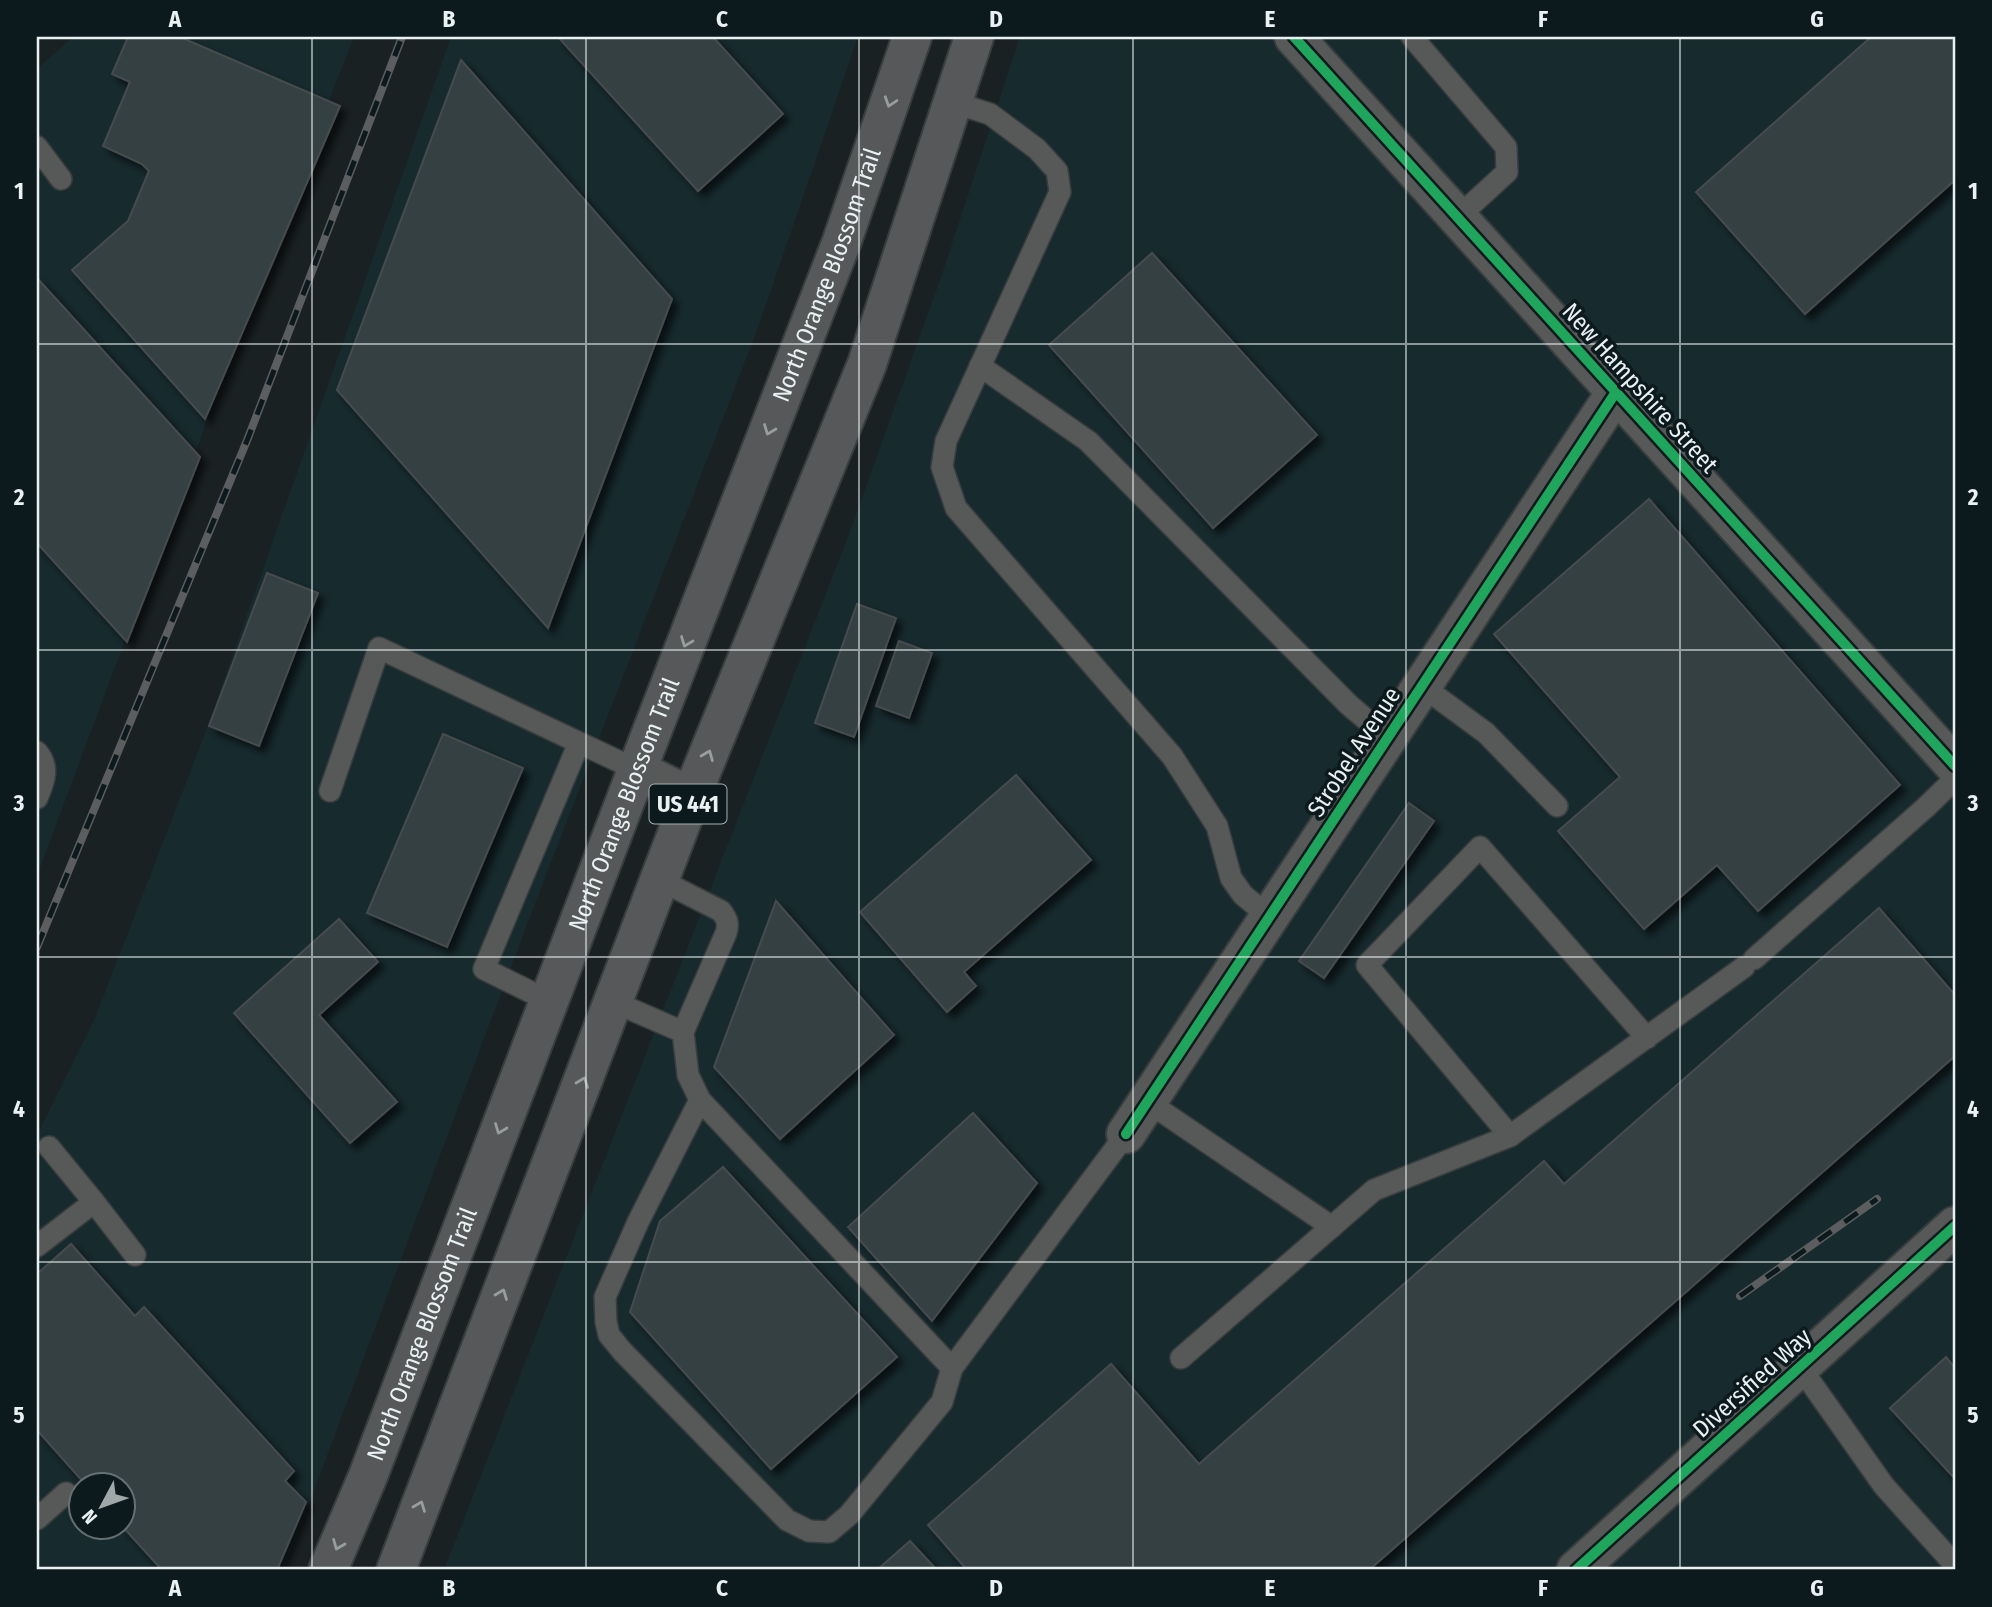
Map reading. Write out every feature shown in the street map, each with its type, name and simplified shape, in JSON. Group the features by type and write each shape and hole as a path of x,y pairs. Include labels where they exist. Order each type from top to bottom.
{"main road":[{"name":"North Orange Blossom Trail","path":"328,1570 368,1476 842,241 912,37"},
{"name":"US 441","path":"396,1570 691,797 867,364 974,37"}],"street":[{"name":"New Hampshire Street","path":"1294,37 1955,766"},
{"name":"Strobel Avenue","path":"1126,1134 1616,392"},
{"path":"637,771 691,797"},
{"name":"Diversified Way","path":"1576,1570 1955,1226"}],"lane":[{"path":"1412,37 1506,147 1507,172 1458,217"},
{"path":"952,102 990,114 1037,149 1057,171 1060,192 946,441 942,467 956,508 1172,756 1217,826 1231,877 1243,895 1270,917"},
{"path":"37,147 61,179"},
{"path":"980,366 1088,441 1349,705 1388,738"},
{"path":"330,791 379,648 637,771"},
{"path":"1422,686 1486,733 1557,806"},
{"path":"549,1001 484,969 579,743"},
{"path":"37,752 41,756 46,779 37,798"},
{"path":"1181,1358 1374,1190 1510,1136 1749,963 1955,779"},
{"path":"1510,1136 1367,965 1480,848 1647,1038"},
{"path":"660,880 721,911 727,919 726,933 683,1032 688,1075 700,1100 952,1368"},
{"path":"614,1002 683,1032"},
{"path":"700,1100 638,1222 606,1297 609,1335 788,1520 808,1531 829,1532 849,1515 942,1402 952,1368 1126,1134"},
{"path":"1148,1102 1332,1227"},
{"path":"49,1147 135,1255"},
{"path":"37,1246 94,1202"},
{"path":"1800,1367 1884,1486 1955,1565"},
{"path":"37,1519 66,1493"}],"shaded area":[{"path":"73,37 354,37 293,191 37,876 37,69"},
{"path":"451,37 858,37 758,328 528,922 284,1570 37,1570 37,1135 95,1018 204,736"},
{"path":"1020,37 1955,37 1955,1570 444,1570 848,537 941,277"}],"building":[{"path":"128,37 180,37 340,106 205,419 72,270 128,221 149,171 142,164 103,146 130,82 112,74"},
{"path":"558,37 713,37 783,114 698,191"},
{"path":"1871,37 1955,37 1955,180 1805,314 1696,192"},
{"path":"461,60 672,299 548,628 337,390"},
{"path":"1152,253 1317,435 1213,528 1049,345"},
{"path":"37,278 200,457 127,642 37,543"},
{"path":"1649,499 1900,785 1758,911 1717,865 1644,929 1558,831 1620,777 1494,634"},
{"path":"267,573 318,593 259,746 209,726"},
{"path":"857,604 896,618 854,737 815,723"},
{"path":"899,641 932,653 909,718 876,706"},
{"path":"443,734 523,768 447,947 367,913"},
{"path":"1016,775 1091,860 964,972 976,986 947,1012 860,912"},
{"path":"1409,803 1434,821 1324,978 1299,961"},
{"path":"776,901 894,1035 780,1139 714,1067"},
{"path":"1879,908 1955,995 1955,1056 1369,1570 967,1570 928,1525 1111,1364 1199,1464 1544,1161 1564,1184"},
{"path":"339,919 378,962 319,1015 397,1102 350,1143 234,1013"},
{"path":"973,1113 1037,1183 932,1321 848,1227"},
{"path":"723,1167 897,1357 771,1469 630,1312 660,1221"},
{"path":"71,1244 135,1316 144,1307 294,1471 285,1481 306,1502 277,1570 162,1570 135,1540 136,1470 73,1470 37,1430 37,1274"},
{"path":"1946,1357 1955,1368 1955,1479 1890,1408"},
{"path":"910,1541 937,1570 877,1570"}],"railway":[{"path":"37,947 248,438 402,37"},
{"path":"1740,1296 1877,1199"}],"cycle path":[{"path":"1294,37 1955,766"},
{"path":"1126,1134 1616,392"},
{"path":"1576,1570 1955,1226"}]}
